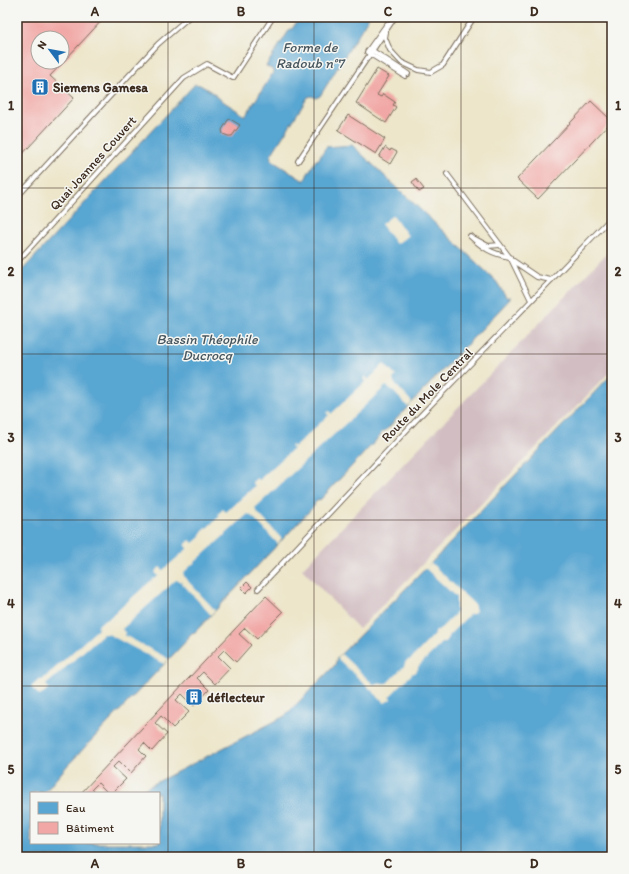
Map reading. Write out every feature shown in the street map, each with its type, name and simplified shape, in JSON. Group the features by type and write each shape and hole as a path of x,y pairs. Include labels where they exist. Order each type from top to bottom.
{"lane":[{"path":"17,197 158,44 189,17"},
{"name":"Quai Joannes Couvert","path":"17,262 184,78 207,64 233,78 273,17"},
{"path":"370,53 391,17"},
{"path":"298,161 395,17"},
{"path":"387,24 385,38 390,50 401,62 418,70 431,72 443,65 474,17"},
{"path":"370,53 406,75"},
{"path":"447,174 510,258 531,300"},
{"name":"Route du Mole Central","path":"258,589 420,416 612,217"},
{"path":"500,245 488,246 470,236 483,249 510,258 537,277 551,280"}],"shaded area":[{"path":"612,248 612,370 359,629 302,569"}],"water":[{"name":"Bassin Théophile Ducrocq","path":"300,17 369,17 320,96 316,98 312,96 308,97 271,155 271,160 304,181 316,160 318,160 326,147 352,145 496,281 507,298 510,296 510,299 385,431 380,434 381,435 320,500 318,499 314,504 315,505 194,633 193,632 188,637 189,638 67,766 45,792 30,792 30,844 160,844 160,792 138,792 285,716 335,665 337,658 431,563 612,374 612,857 17,857 17,276 195,84 200,85 215,94 215,96 246,115 273,73 273,70 266,66 290,29 292,29"}],"pier":[{"path":"393,215 408,236 396,244 381,224"},
{"path":"384,364 396,376 393,379 395,384 412,402 408,407 391,389 386,386 255,508 282,539 278,544 253,517 248,514 183,573 185,578 215,610 211,615 181,582 176,580 122,629 126,634 124,635 169,659 164,664 108,634 103,634 46,685 49,688 40,696 31,687 40,679 42,680 98,629 97,626 105,619 107,620 154,578 155,579 158,576 155,572 160,567 163,570 188,548 185,545 190,540 193,543 201,536 200,534 220,516 218,514 223,509 226,512 255,486 252,482 257,478 260,480 293,449 290,447 293,445 294,447 329,415 326,413 330,411 331,414 366,381 363,379 366,376 368,380"},
{"path":"431,563 474,604 476,611 473,614 470,614 448,636 445,643 442,643 418,667 415,673 413,673 390,696 391,699 385,703 337,658 341,654 373,684 387,683 404,666 406,661 411,659 436,631 456,613 456,597 425,568"}],"building":[{"name":"Siemens Gamesa","path":"17,17 105,17 70,55 70,30 30,30 30,70 56,70 50,76 74,98 17,160"},
{"path":"377,69 389,76 377,95 381,97 383,94 395,102 393,105 396,107 386,123 356,103"},
{"path":"591,101 612,121 538,199 517,179"},
{"path":"348,115 385,139 376,154 338,130"},
{"path":"230,119 240,125 232,136 228,136 223,134 222,130"},
{"path":"385,147 390,151 391,149 397,152 390,164 379,157"},
{"path":"416,179 424,189 419,192 412,182"},
{"path":"247,582 252,587 246,593 241,588"},
{"name":"déflecteur","path":"266,596 283,612 257,639 245,628 239,634 251,645 236,662 224,650 218,656 230,668 215,684 203,672 197,678 209,690 194,706 182,694 176,700 189,712 173,728 161,716 155,723 167,734 152,751 144,743 139,749 146,756 131,773 119,761 113,767 126,779 113,792 107,792 98,783 92,789 95,792 82,792"}],"place":[{"name":"Siemens Gamesa","path":"40,87"},
{"name":"déflecteur","path":"194,697"}],"water label":[{"name":"Forme de Radoub n°7","path":"310,56"}]}
